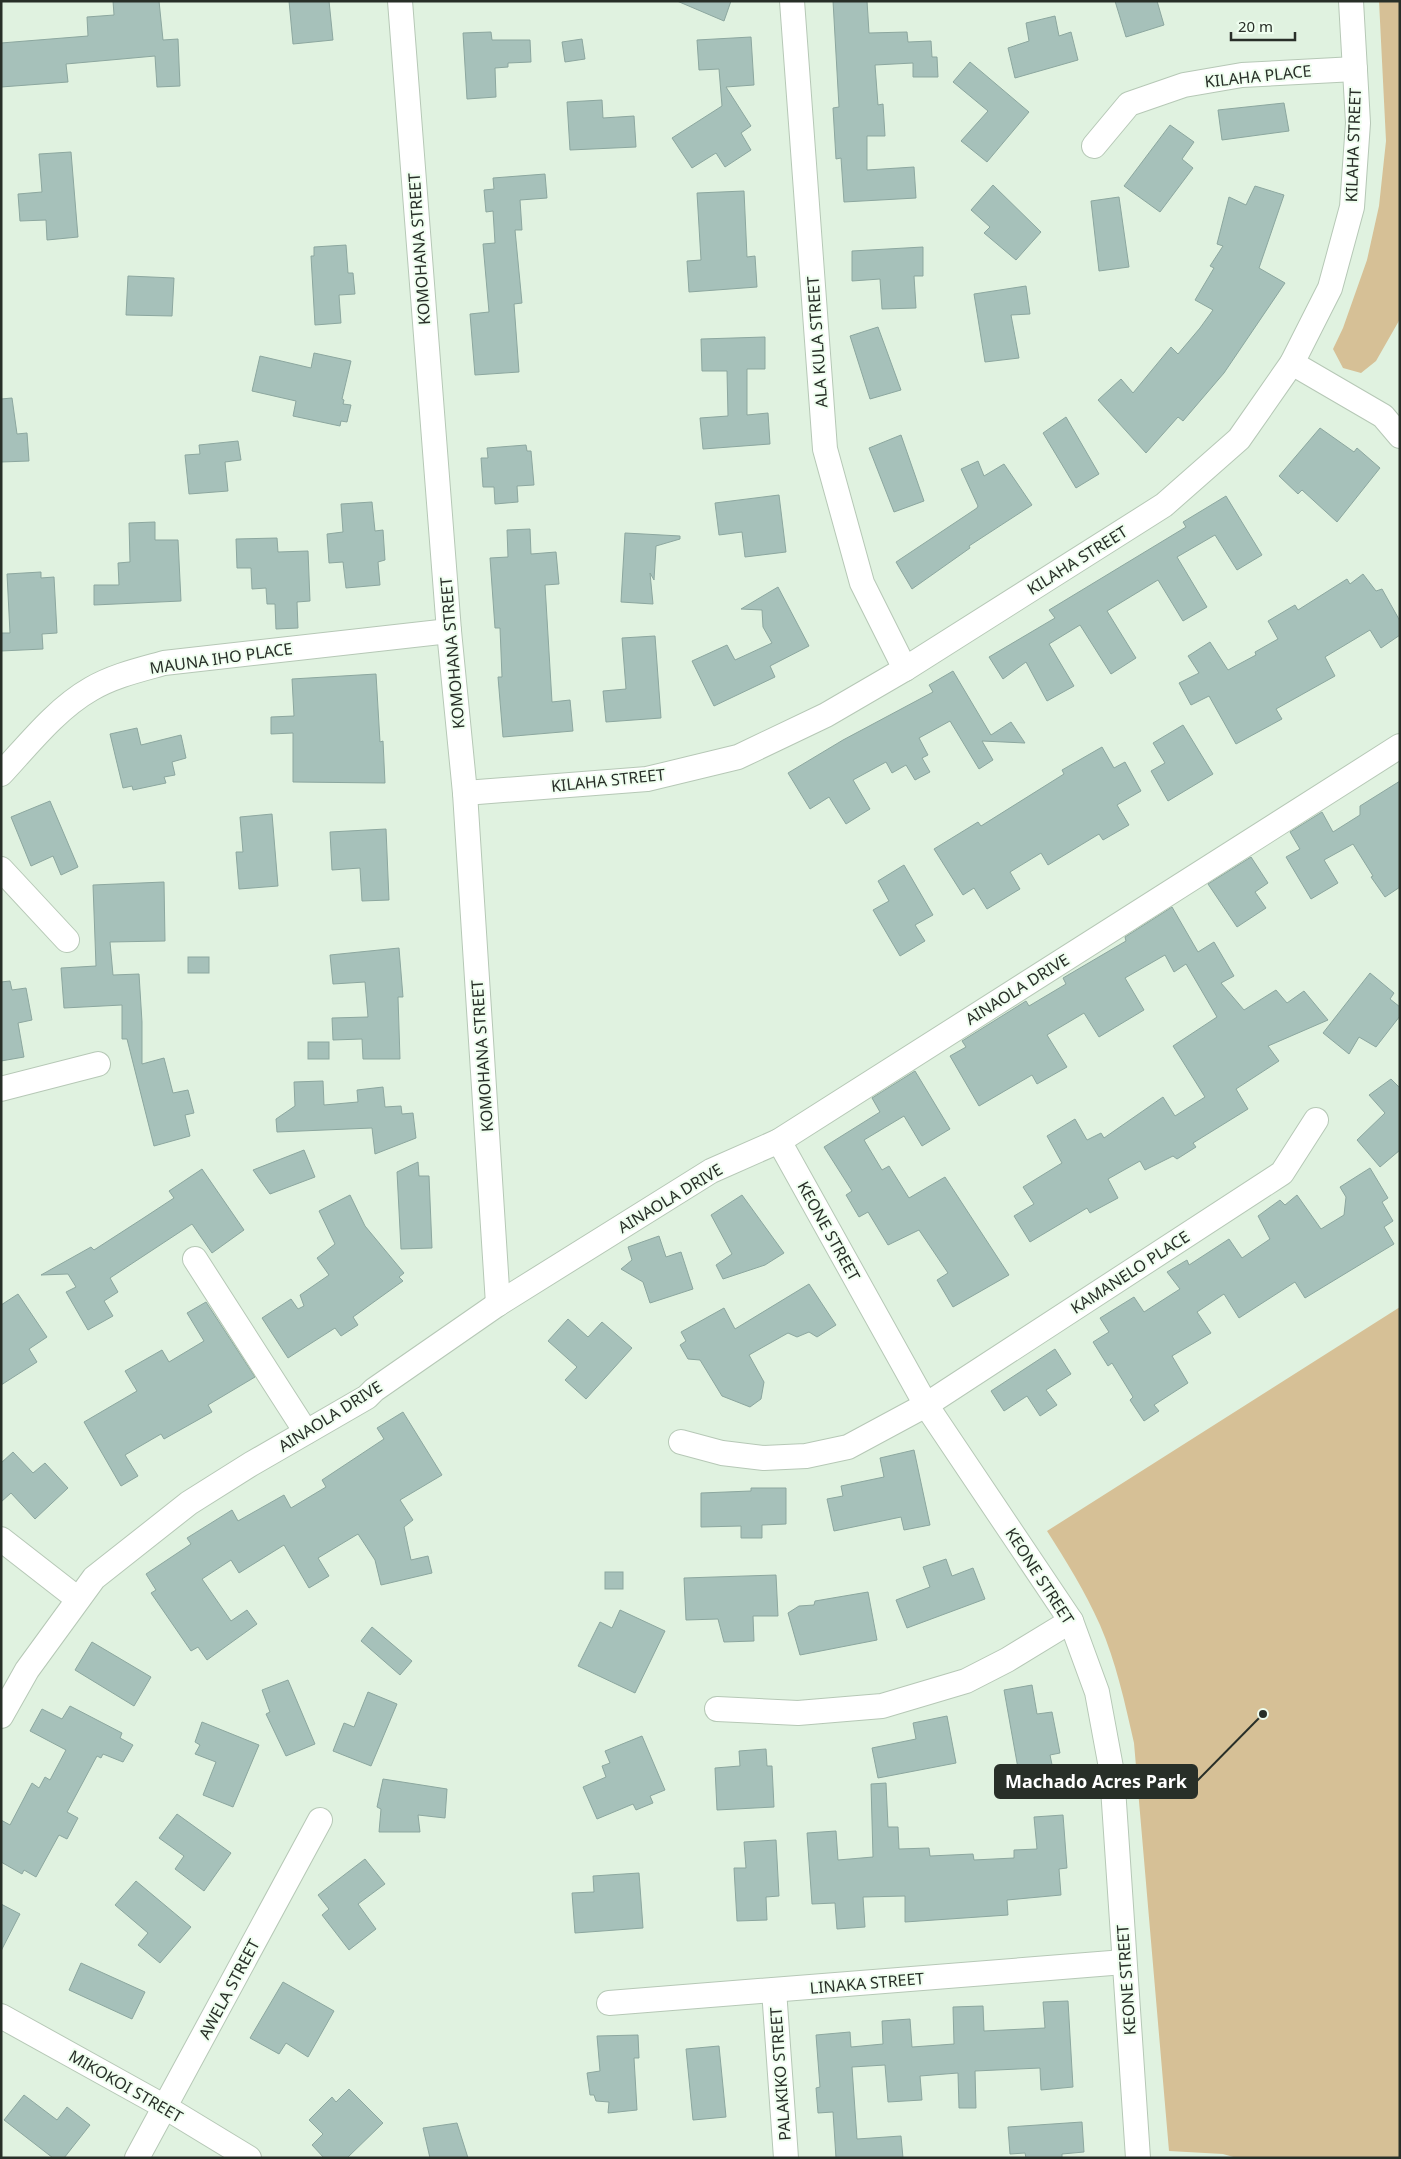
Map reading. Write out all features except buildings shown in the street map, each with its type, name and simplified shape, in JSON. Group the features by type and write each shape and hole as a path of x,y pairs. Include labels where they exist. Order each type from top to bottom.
{"street":[{"name":"KOMOHANA STREET","path":"400,1 449,630 465,793 498,1304"},
{"name":"ALA KULA STREET","path":"792,1 825,449 862,583 906,668"},
{"name":"KILAHA STREET","path":"465,793 647,779 738,757 826,715 906,668 1164,505 1239,439 1292,363 1330,288 1352,207 1358,122 1351,1"},
{"name":"KILAHA PLACE","path":"1094,146 1129,104 1184,84 1242,75 1355,68"},
{"path":"1292,363 1383,416 1400,436"},
{"name":"MAUNA IHO PLACE","path":"1,774 64,709 90,689 127,674 164,663 449,630"},
{"name":"AINAOLA DRIVE","path":"1,1716 27,1670 94,1578 189,1503 251,1464 367,1397 374,1390 498,1304 711,1171 779,1141 1400,746"},
{"path":"1,869 67,940"},
{"path":"1,1089 98,1064"},
{"name":"KAMANELO PLACE","path":"681,1442 722,1453 764,1458 806,1456 848,1447 926,1405 1282,1173 1316,1120"},
{"name":"KEONE STREET","path":"779,1141 926,1405 1071,1621 1097,1692 1112,1773 1138,2158"},
{"path":"195,1259 306,1432"},
{"path":"1,1539 78,1599"},
{"path":"717,1710 798,1713 882,1706 966,1681 1007,1660 1071,1621"},
{"name":"AWELA STREET","path":"137,2158 320,1820"},
{"name":"LINAKA STREET","path":"609,2002 1124,1962"},
{"name":"PALAKIKO STREET","path":"774,1990 786,2158"},
{"name":"MIKOKOI STREET","path":"1,2016 165,2107 249,2158"}],"shaded area":[{"path":"1379,1 1400,1 1400,319 1376,361 1361,373 1343,368 1333,349 1343,328 1367,260 1379,206 1386,141"},
{"path":"1400,1307 1400,2158 1237,2158 1223,2154 1169,2151 1134,1743 1124,1698 1106,1639 1082,1588 1047,1531"}],"place":[{"name":"Machado Acres Park","path":"1263,1714"}]}
